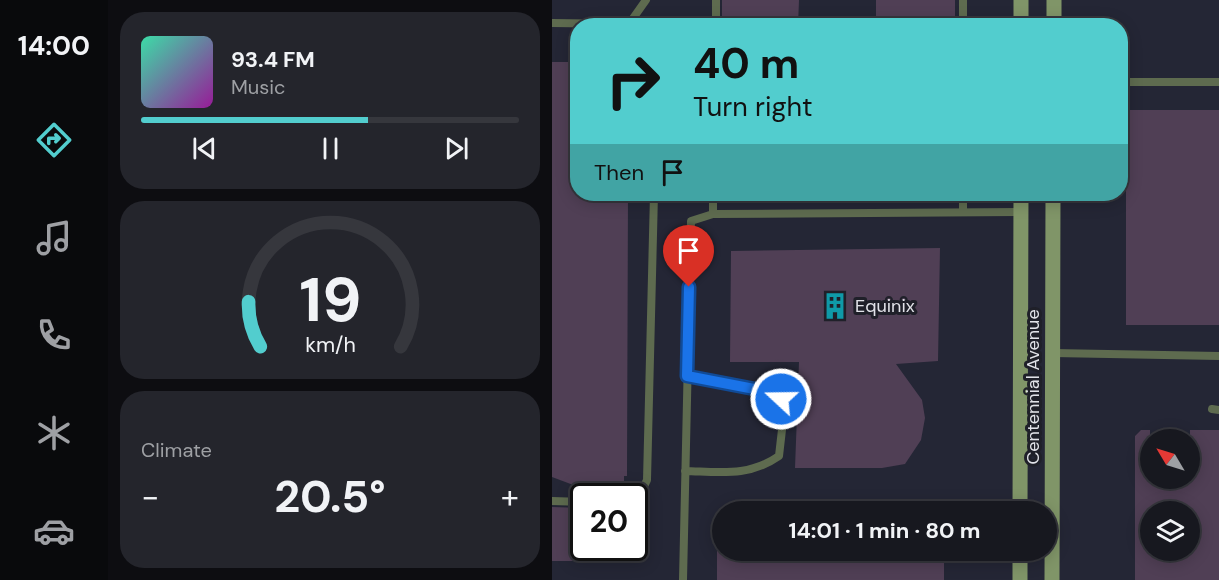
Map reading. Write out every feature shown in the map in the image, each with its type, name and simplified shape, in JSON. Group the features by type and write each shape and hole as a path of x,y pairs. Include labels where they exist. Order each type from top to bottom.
{"main road":[{"path":"1021,0 1021,18"},
{"path":"1054,0 1054,18"},
{"name":"Centennial Avenue","path":"1020,501 1021,201"},
{"name":"Centennial Avenue","path":"1052,580 1053,201"},
{"path":"1020,561 1020,580"}],"lane":[{"path":"633,18 646,0"},
{"path":"716,0 716,18"},
{"path":"963,0 963,18"},
{"path":"552,23 570,23"},
{"path":"1128,82 1219,82"},
{"path":"646,483 654,201"},
{"path":"713,201 713,214"},
{"path":"963,201 963,212"},
{"path":"683,580 691,221 713,214 1021,212"},
{"path":"1053,353 1219,356"},
{"path":"685,471 743,472 764,467 780,456 784,412 781,399 765,391 687,376"},
{"path":"552,501 570,502"}],"shaded area":[{"path":"552,0 1219,0 1219,580 552,580"}],"building":[{"path":"722,0 799,0 798,18 722,18"},
{"path":"876,0 955,0 955,18 876,18"},
{"path":"552,62 570,62 570,201 628,201 627,476 624,476 624,483 570,484 552,477"},
{"path":"1128,110 1219,110 1219,325 1126,325"},
{"name":"Equinix","path":"940,248 938,361 896,364 922,400 925,418 921,440 905,464 882,468 795,468 799,362 730,362 731,251"},
{"path":"1200,430 1219,430 1219,580 1135,580 1135,436 1140,431 1140,489 1200,489"},
{"path":"552,507 570,508 570,561 552,561"},
{"path":"717,561 944,561 944,580 717,580"}],"place":[{"name":"Equinix","path":"835,306"}],"route":[{"path":"689,287 687,376 765,391 781,399"}]}
